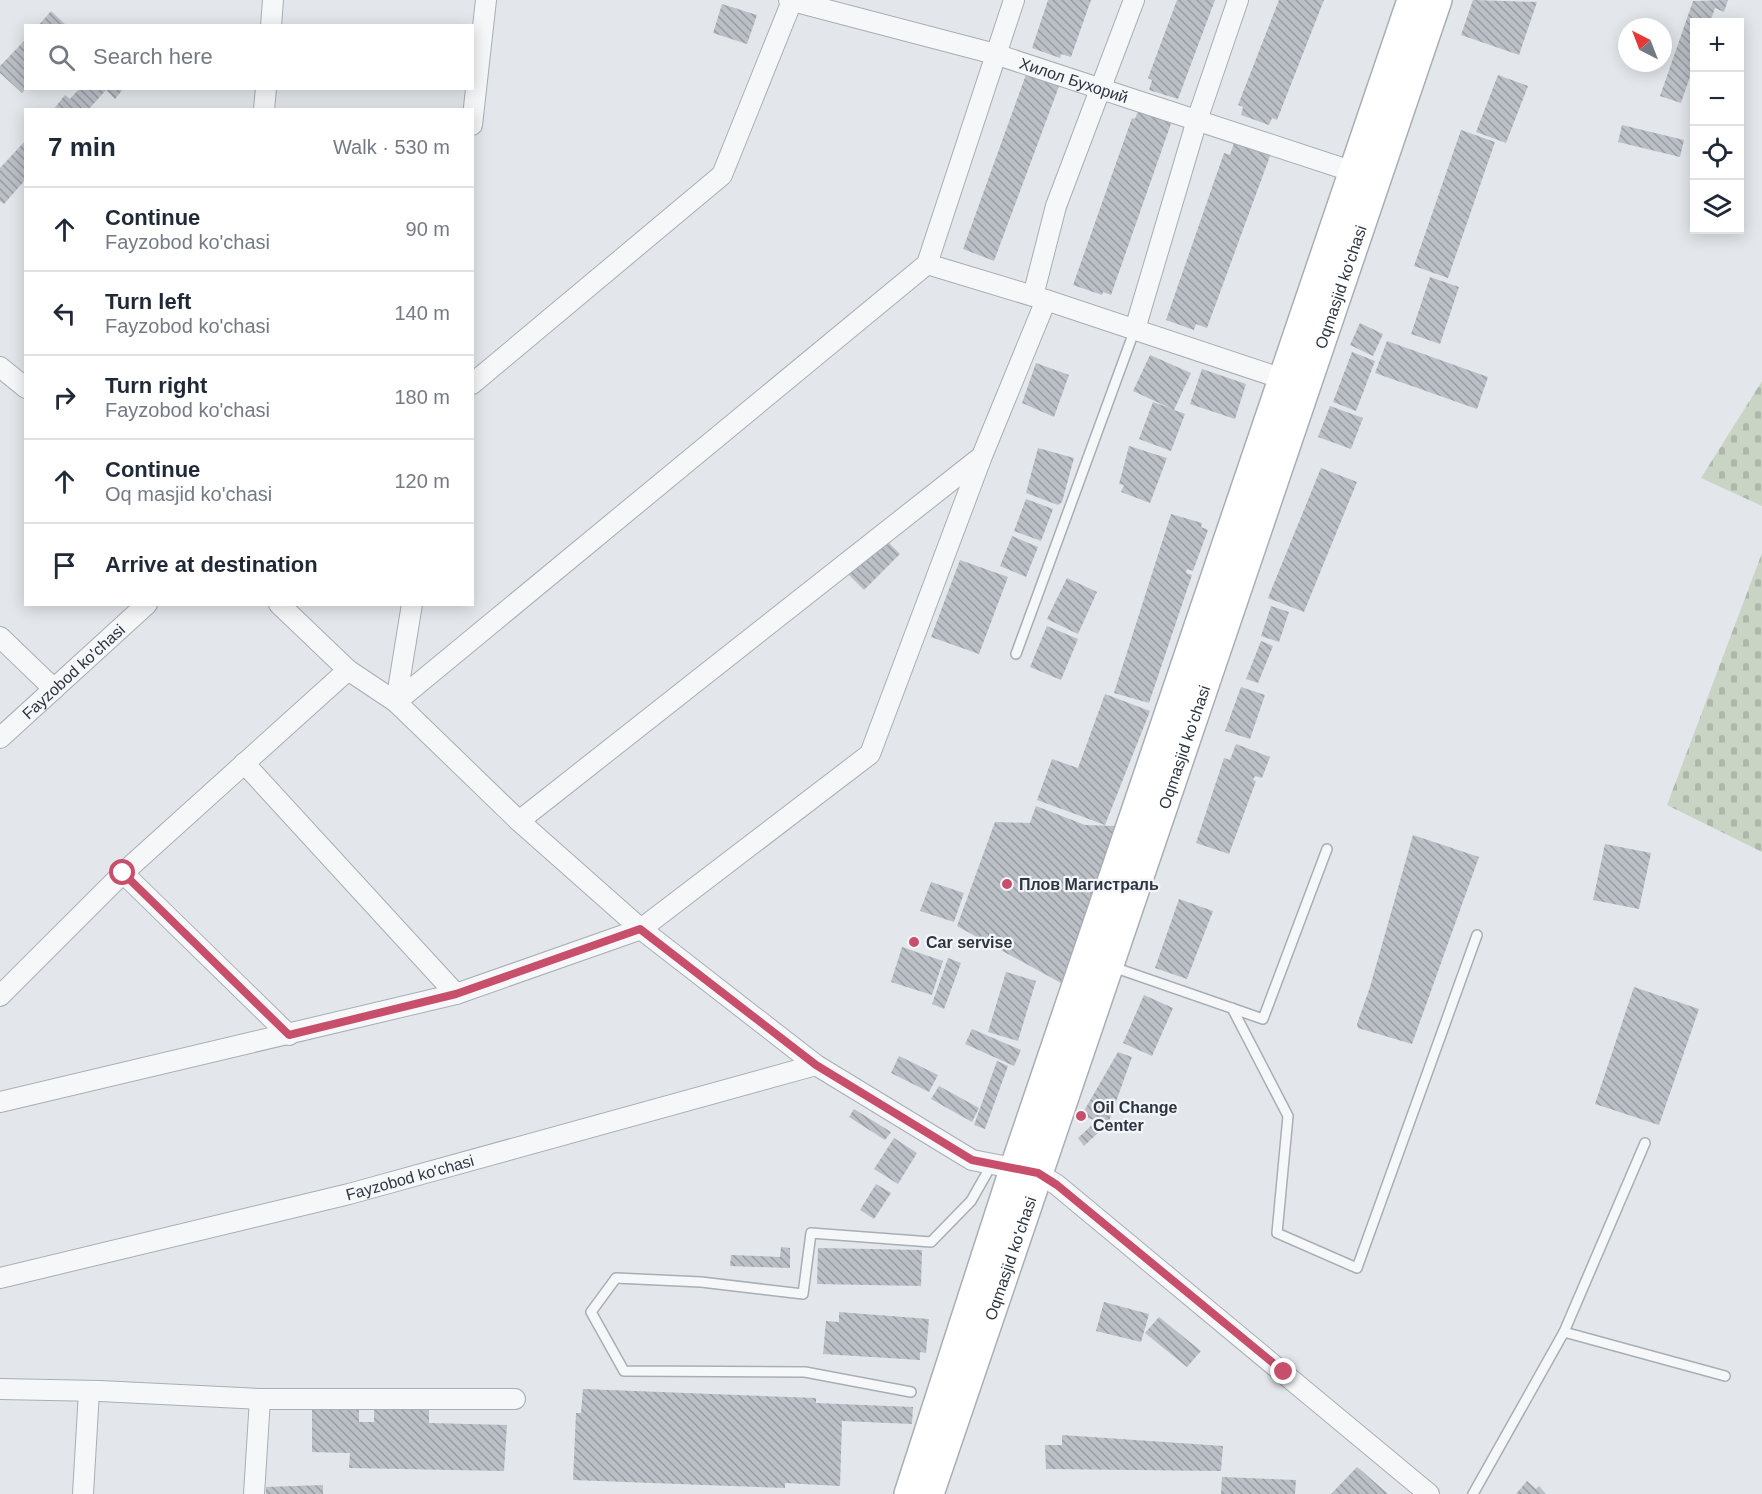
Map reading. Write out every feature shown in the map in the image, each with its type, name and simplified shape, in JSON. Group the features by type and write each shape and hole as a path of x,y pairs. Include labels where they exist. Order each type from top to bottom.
{"main road":[{"name":"Oqmasjid ko'chasi","path":"930,1494 1015,1168 1108,966 1412,36 1411,0"},
{"name":"Oqmasjid ko'chasi","path":"908,1494 1015,1168 1354,172 1412,36 1438,0"}],"street":[{"path":"271,24 273,0"},
{"path":"474,108 486,0"},
{"path":"474,382 722,175 791,0"},
{"name":"Хилол Бухорий","path":"791,0 995,54 1354,172"},
{"path":"396,702 927,264 1014,0"},
{"path":"0,1102 456,994 640,929 870,754 1039,298 1056,206 1134,0"},
{"path":"1135,330 1197,120 1238,0"},
{"path":"264,108 266,90"},
{"path":"927,264 1039,298 1283,379"},
{"path":"0,367 24,386"},
{"path":"519,821 982,456"},
{"name":"Fayzobod ko'chasi","path":"0,738 145,606"},
{"path":"281,606 348,670 396,702 519,821 640,929 816,1065 972,1160 1015,1168 1063,1190 1429,1494"},
{"path":"396,702 412,606"},
{"path":"0,637 54,689"},
{"path":"0,996 123,873 348,670"},
{"path":"244,764 456,994"},
{"path":"123,873 289,1035"},
{"name":"Fayzobod ko'chasi","path":"0,1278 349,1194 816,1065"},
{"path":"0,1389 260,1399 515,1399"},
{"path":"83,1494 89,1391"},
{"path":"254,1494 260,1399"}],"lane":[{"path":"1016,654 1135,330"},
{"path":"1108,966 1263,1019 1327,849"},
{"path":"1232,1008 1288,1116 1277,1233 1356,1268 1477,935"},
{"path":"1473,1494 1564,1332 1645,1143"},
{"path":"911,1392 805,1372 624,1371 591,1312 616,1278 701,1282 803,1294 811,1233 931,1242 971,1201 1015,1168"},
{"path":"1564,1332 1725,1376"}],"green space":[{"path":"1762,381 1762,506 1701,478"},
{"path":"1762,553 1762,852 1667,805"}],"building":[{"path":"1048,0 1091,0 1071,57 1061,54 1060,58 1032,48"},
{"path":"1177,0 1215,0 1178,99 1149,90 1152,80 1148,78"},
{"path":"1279,0 1324,0 1277,120 1272,118 1269,125 1241,115 1243,107 1238,105"},
{"path":"1473,0 1537,2 1519,55 1461,35"},
{"path":"1728,0 1724,12 1715,8 1711,18 1690,18 1690,77 1681,103 1660,96 1668,72 1672,72 1672,61 1693,1"},
{"path":"722,4 757,15 747,44 713,33"},
{"path":"51,11 65,24 40,24"},
{"path":"24,41 25,90 22,93 0,73 0,66"},
{"path":"1028,69 1061,81 994,261 963,249"},
{"path":"1498,75 1528,86 1506,143 1476,132"},
{"path":"78,90 106,90 90,108 55,108 65,95 70,99"},
{"path":"106,90 122,90 115,99"},
{"path":"1141,103 1174,115 1111,295 1103,292 1102,295 1073,285 1132,118 1135,119"},
{"path":"1622,125 1684,140 1680,157 1618,142"},
{"path":"1461,130 1495,142 1448,278 1414,266"},
{"path":"24,142 24,181 4,204 0,201 0,168"},
{"path":"1234,143 1270,156 1207,328 1196,324 1194,330 1166,320 1224,153 1230,155"},
{"path":"1430,277 1459,287 1440,344 1411,334"},
{"path":"1360,323 1383,334 1373,356 1350,345"},
{"path":"1387,341 1488,377 1477,409 1375,373"},
{"path":"1352,352 1375,361 1356,411 1333,402"},
{"path":"1150,355 1191,373 1174,410 1185,414 1171,451 1139,439 1153,402 1170,408 1133,391"},
{"path":"1036,363 1069,375 1054,417 1022,403"},
{"path":"1202,369 1246,384 1235,419 1190,404"},
{"path":"1330,406 1363,418 1351,449 1318,437"},
{"path":"1129,446 1167,458 1150,503 1121,492 1124,485 1119,484"},
{"path":"1038,448 1074,458 1062,502 1058,505 1026,493"},
{"path":"1321,468 1357,482 1304,612 1268,598"},
{"path":"1026,499 1053,509 1041,541 1014,531"},
{"path":"1171,514 1202,523 1201,527 1208,530 1193,571 1187,569 1186,573 1192,575 1149,703 1114,693"},
{"path":"881,535 900,554 864,590 845,571"},
{"path":"1012,536 1038,547 1026,577 1000,566"},
{"path":"960,560 1008,577 979,654 931,637"},
{"path":"1067,578 1097,592 1078,634 1047,619"},
{"path":"1271,606 1289,612 1279,642 1261,636"},
{"path":"1047,626 1078,639 1061,680 1030,667"},
{"path":"1261,641 1273,646 1258,683 1246,679"},
{"path":"1241,687 1265,695 1250,739 1225,731"},
{"path":"1105,694 1150,711 1105,825 1037,800 1052,759 1078,768"},
{"path":"1236,744 1270,757 1262,778 1255,776 1253,780 1256,781 1229,854 1196,843 1224,758 1230,760"},
{"path":"1036,806 1085,825 1115,826 1061,983 957,926 995,822 1030,823"},
{"path":"1413,835 1479,857 1412,1044 1358,1028 1357,1024 1370,987"},
{"path":"1605,844 1651,853 1639,909 1593,900"},
{"path":"931,882 964,893 954,922 920,911"},
{"path":"1179,899 1213,911 1187,979 1155,968"},
{"path":"902,947 943,961 932,995 891,982"},
{"path":"948,958 961,963 944,1009 932,1004"},
{"path":"1006,972 1036,981 1018,1041 988,1032"},
{"path":"1634,987 1699,1009 1659,1125 1595,1104"},
{"path":"1144,995 1173,1008 1152,1056 1123,1043"},
{"path":"972,1029 1021,1050 1014,1066 965,1044"},
{"path":"1118,1052 1132,1057 1108,1124 1081,1116"},
{"path":"899,1056 938,1075 929,1092 891,1073"},
{"path":"997,1061 1008,1066 985,1129 974,1125"},
{"path":"939,1086 979,1108 972,1122 931,1099"},
{"path":"854,1109 891,1132 885,1140 849,1117"},
{"path":"1094,1123 1101,1130 1084,1146 1078,1138"},
{"path":"894,1138 917,1153 898,1184 874,1169"},
{"path":"876,1184 891,1193 874,1219 860,1210"},
{"path":"781,1247 790,1248 790,1268 730,1266 731,1255 780,1257"},
{"path":"818,1248 922,1250 921,1286 817,1284"},
{"path":"1104,1302 1149,1314 1141,1342 1096,1331"},
{"path":"839,1312 929,1319 926,1353 920,1352 920,1360 823,1354 826,1321 839,1322"},
{"path":"1159,1317 1201,1351 1187,1367 1145,1333"},
{"path":"583,1389 816,1398 816,1403 913,1407 912,1424 842,1421 840,1486 785,1483 785,1488 573,1480 576,1413 581,1413"},
{"path":"374,1407 429,1409 429,1423 507,1425 504,1471 349,1468 350,1453 312,1452 312,1410 359,1410 359,1422 374,1422"},
{"path":"1062,1435 1223,1446 1221,1471 1046,1469 1045,1445 1062,1445"},
{"path":"1357,1467 1362,1471 1388,1494 1331,1494"},
{"path":"1222,1477 1296,1480 1295,1494 1221,1494"},
{"path":"1527,1481 1536,1489 1539,1486 1546,1494 1516,1494"},
{"path":"323,1485 323,1494 266,1494 266,1487"}],"place":[{"name":"Плов Магистраль","path":"1007,884"},
{"name":"Car servise","path":"914,942"},
{"name":"Oil Change Center","path":"1081,1116"}],"route":[{"path":"123,873 289,1035 456,994 640,929 816,1065 972,1160 993,1162 1038,1173 1057,1185 1284,1372"}]}
